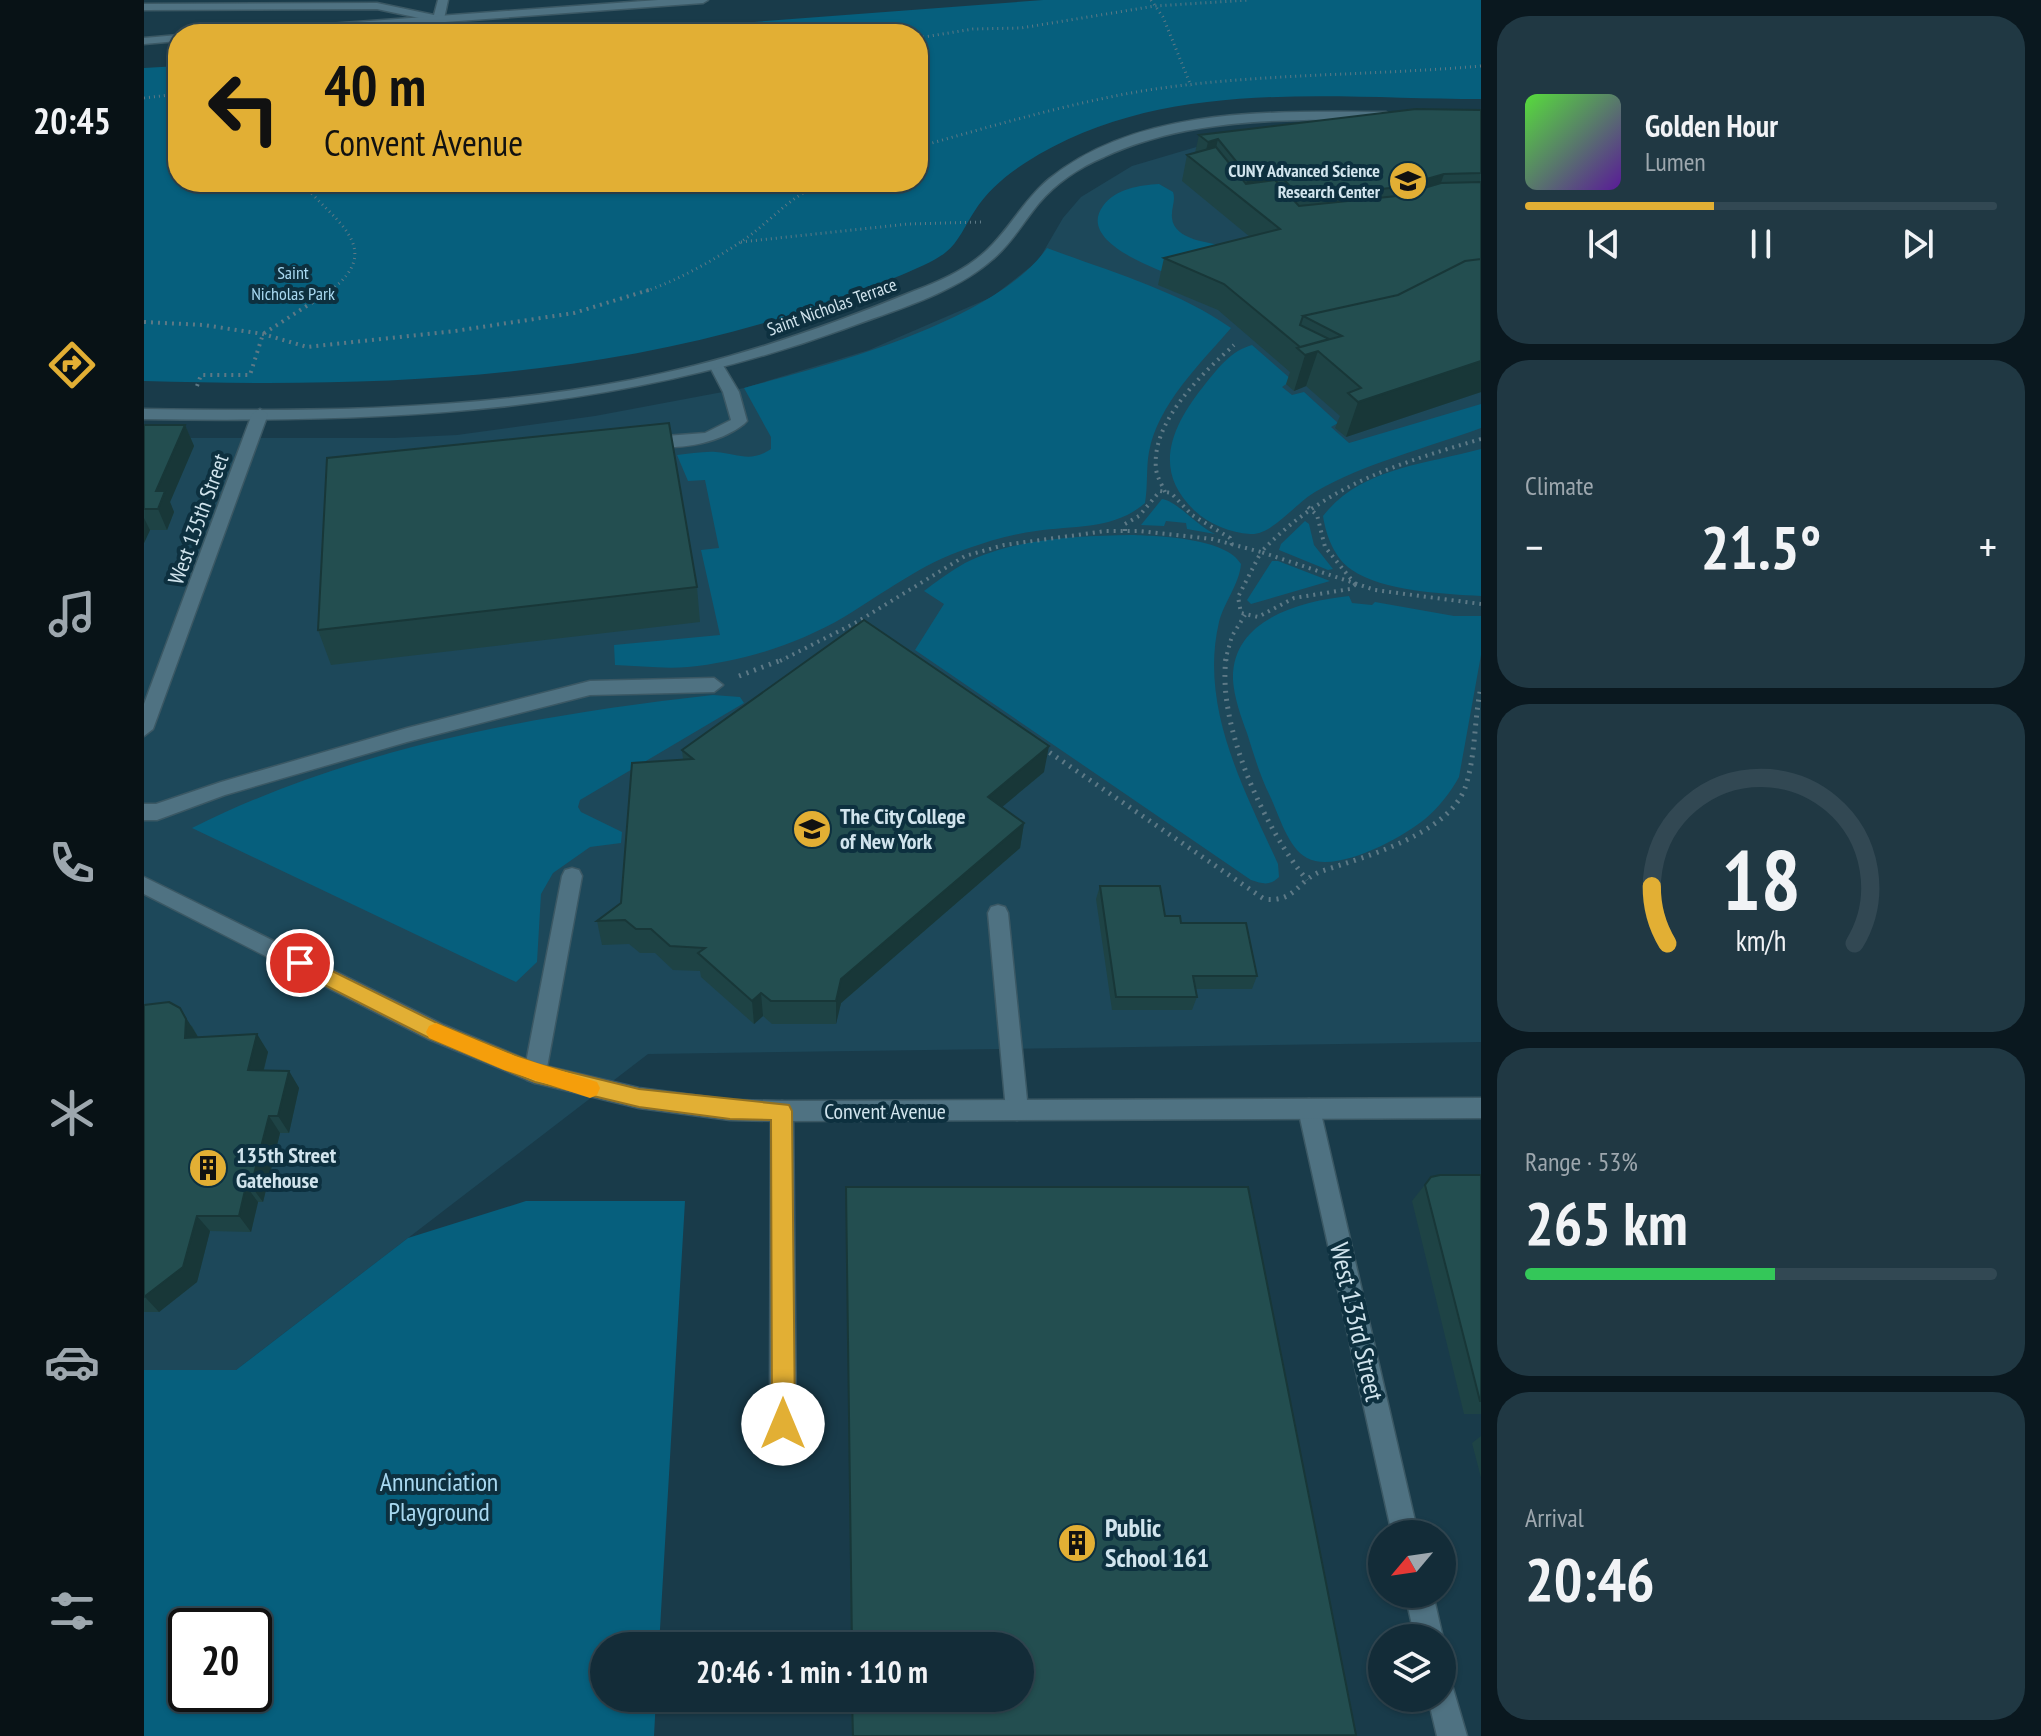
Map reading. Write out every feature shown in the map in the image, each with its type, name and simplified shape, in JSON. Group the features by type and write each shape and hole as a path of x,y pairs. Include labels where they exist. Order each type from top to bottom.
{"street":[{"path":"438,19 443,0"},
{"path":"370,24 703,0"},
{"path":"144,7 377,6 438,19"},
{"path":"144,41 168,39"},
{"name":"Saint Nicholas Terrace","path":"144,414 375,413 475,407 580,394 716,365 821,333 954,278 984,260 1039,193 1062,175 1107,151 1172,129 1223,120 1274,116 1401,116"},
{"path":"631,442 707,438 729,430 739,421 731,392 716,365"},
{"name":"West 135th Street","path":"144,729 260,414"},
{"path":"144,812 157,812 221,789 407,735 590,688 714,685"},
{"path":"535,1073 572,876"},
{"name":"Convent Avenue","path":"144,885 436,1032 535,1073 591,1089 653,1100 730,1110 782,1111 1481,1108"},
{"path":"998,913 1017,1110"},
{"name":"West 133rd Street","path":"1309,1109 1402,1520"},
{"path":"782,1111 783,1424"},
{"path":"1446,1712 1452,1736"}],"path":[{"path":"1151,0 1191,86"},
{"path":"928,36 973,29 1021,28 1155,6 1249,0"},
{"path":"928,144 1045,111 1143,91 1305,74 1387,74 1481,66"},
{"path":"144,98 168,95"},
{"path":"194,391 201,375 250,375 259,355 263,334 329,294 352,271 355,247 351,235 311,192"},
{"path":"144,322 204,325 263,334 307,347 455,331 574,313 654,288 739,243 800,192"},
{"path":"739,243 908,224 1015,222"},
{"path":"1165,492 1156,469 1157,453 1164,434 1182,401 1234,345"},
{"path":"1355,585 1350,589 1294,598 1258,617 1245,615 1238,606 1238,597 1261,552 1287,523 1308,507 1378,471 1481,439"},
{"path":"1125,531 1125,524 1139,516 1160,491 1171,493 1192,515 1230,538 1232,545"},
{"path":"1308,507 1317,515 1317,534 1322,543 1337,565 1353,578 1355,585"},
{"path":"714,685 769,666 857,622 965,556 1050,537 1125,531 1175,532 1261,552 1355,585 1422,598 1481,604"},
{"path":"1245,615 1228,645 1224,679 1229,712 1266,814 1285,854 1307,880"},
{"path":"857,622 870,631"},
{"path":"1041,747 1264,899 1276,902 1290,897 1317,873 1398,848 1432,825 1458,801 1467,785 1481,687"}],"shaded area":[{"name":"The City College of New York","path":"1481,136 1481,1042 648,1054 236,1370 144,1370 144,438 457,435 595,416 744,388 869,350 992,297 1038,261 1063,218 1081,197 1132,166 1210,143"}],"green space":[{"name":"Saint Nicholas Park","path":"1043,0 1481,0 1481,99 1247,98 1132,116 1077,135 1018,168 985,197 950,248 927,264 853,294 758,325 672,346 585,362 498,373 410,379 233,383 144,381 144,68 168,67 168,192 928,192 928,24 727,24"},
{"path":"1159,184 1173,192 1172,218 1179,231 1203,242 1227,246 1189,282 1126,254 1101,232 1098,220 1108,200 1128,189"},
{"path":"1047,248 1165,292 1231,328 1194,370 1161,417 1149,452 1145,503 1121,518 1107,522 1018,534 949,555 826,627 769,650 729,661 688,667 615,665 614,645 720,635 701,550 719,548 705,480 688,481 677,455 711,452 750,457 771,449 771,437 744,388 864,353 951,319 990,298 1023,274"},
{"path":"1252,345 1292,380 1282,387 1292,395 1304,392 1338,423 1331,427 1349,443 1481,404 1481,428 1375,464 1334,482 1315,492 1266,530 1250,534 1228,530 1201,516 1181,495 1173,479 1171,447 1184,414 1206,383 1232,355"},
{"path":"1481,449 1481,596 1414,590 1380,583 1352,570 1341,560 1329,539 1323,516 1338,500 1356,487 1395,470"},
{"path":"1162,499 1174,504 1215,534 1187,529 1186,523 1166,521 1164,526 1141,525"},
{"path":"1305,521 1309,524 1314,545 1333,569 1328,570 1279,550 1281,544"},
{"path":"1132,535 1207,544 1233,555 1241,564 1219,622 1214,654 1215,685 1228,747 1278,864 1279,877 1273,882 1251,880 915,650 944,604 924,591 965,563 1026,543"},
{"path":"1272,561 1330,581 1251,604 1247,600"},
{"path":"1349,596 1352,603 1372,605 1375,602 1454,616 1481,616 1481,655 1459,777 1444,800 1425,819 1385,844 1351,858 1319,862 1307,858 1294,847 1263,781 1238,707 1233,680 1235,659 1256,628 1272,617 1310,603"},
{"path":"713,695 740,697 744,703 580,800 578,807 581,812 622,832 621,843 590,847 553,873 541,894 537,962 516,982 192,828 317,776 446,739 579,713"},
{"name":"Annunciation Playground","path":"526,1201 685,1201 660,1632 590,1632 590,1712 655,1712 654,1736 144,1736 144,1370 236,1370 408,1238"}],"building":[{"path":"1416,109 1481,110 1481,173 1444,174 1399,187 1301,198 1277,172 1248,176 1218,139 1208,142 1199,135"},
{"path":"1216,147 1246,184 1275,180 1299,206 1397,196 1441,183 1481,182 1481,259 1465,261 1398,295 1303,316 1300,325 1329,339 1300,347 1224,284 1164,258 1280,229 1187,155"},
{"path":"1481,259 1481,361 1358,402 1348,393 1361,388 1318,351 1305,355 1297,348 1342,336 1303,316 1398,295 1465,261"},
{"path":"669,423 697,587 318,630 327,458"},
{"path":"144,425 185,425 156,491 165,491 158,509 144,509"},
{"path":"864,620 1049,746 988,797 1024,823 841,979 836,1001 771,1001 761,993 752,1001 698,953 705,948 670,946 651,929 636,929 625,920 597,921 621,903 632,763 693,759 682,750"},
{"path":"1100,886 1160,886 1165,916 1180,916 1181,923 1246,923 1257,976 1193,976 1197,997 1116,997"},
{"name":"135th Street Gatehouse","path":"169,1002 180,1008 186,1019 185,1038 257,1034 248,1070 289,1071 278,1116 269,1116 251,1186 246,1186 239,1216 197,1216 183,1267 144,1297 144,1005"},
{"path":"1481,1175 1481,1401 1425,1185 1431,1177"},
{"name":"Public School 161","path":"846,1187 1248,1187 1356,1735 853,1736 852,1712 1034,1712 1034,1632 852,1632"}],"slow traffic":[{"path":"436,1032 535,1073 590,1088"}],"place":[{"name":"CUNY Advanced Science Research Center","path":"1408,181"},
{"name":"The City College of New York","path":"812,829"},
{"name":"135th Street Gatehouse","path":"208,1168"},
{"name":"Public School 161","path":"1077,1543"}],"route":[{"path":"300,963 436,1032 535,1073 591,1089 680,1105 782,1111 783,1424"}]}
